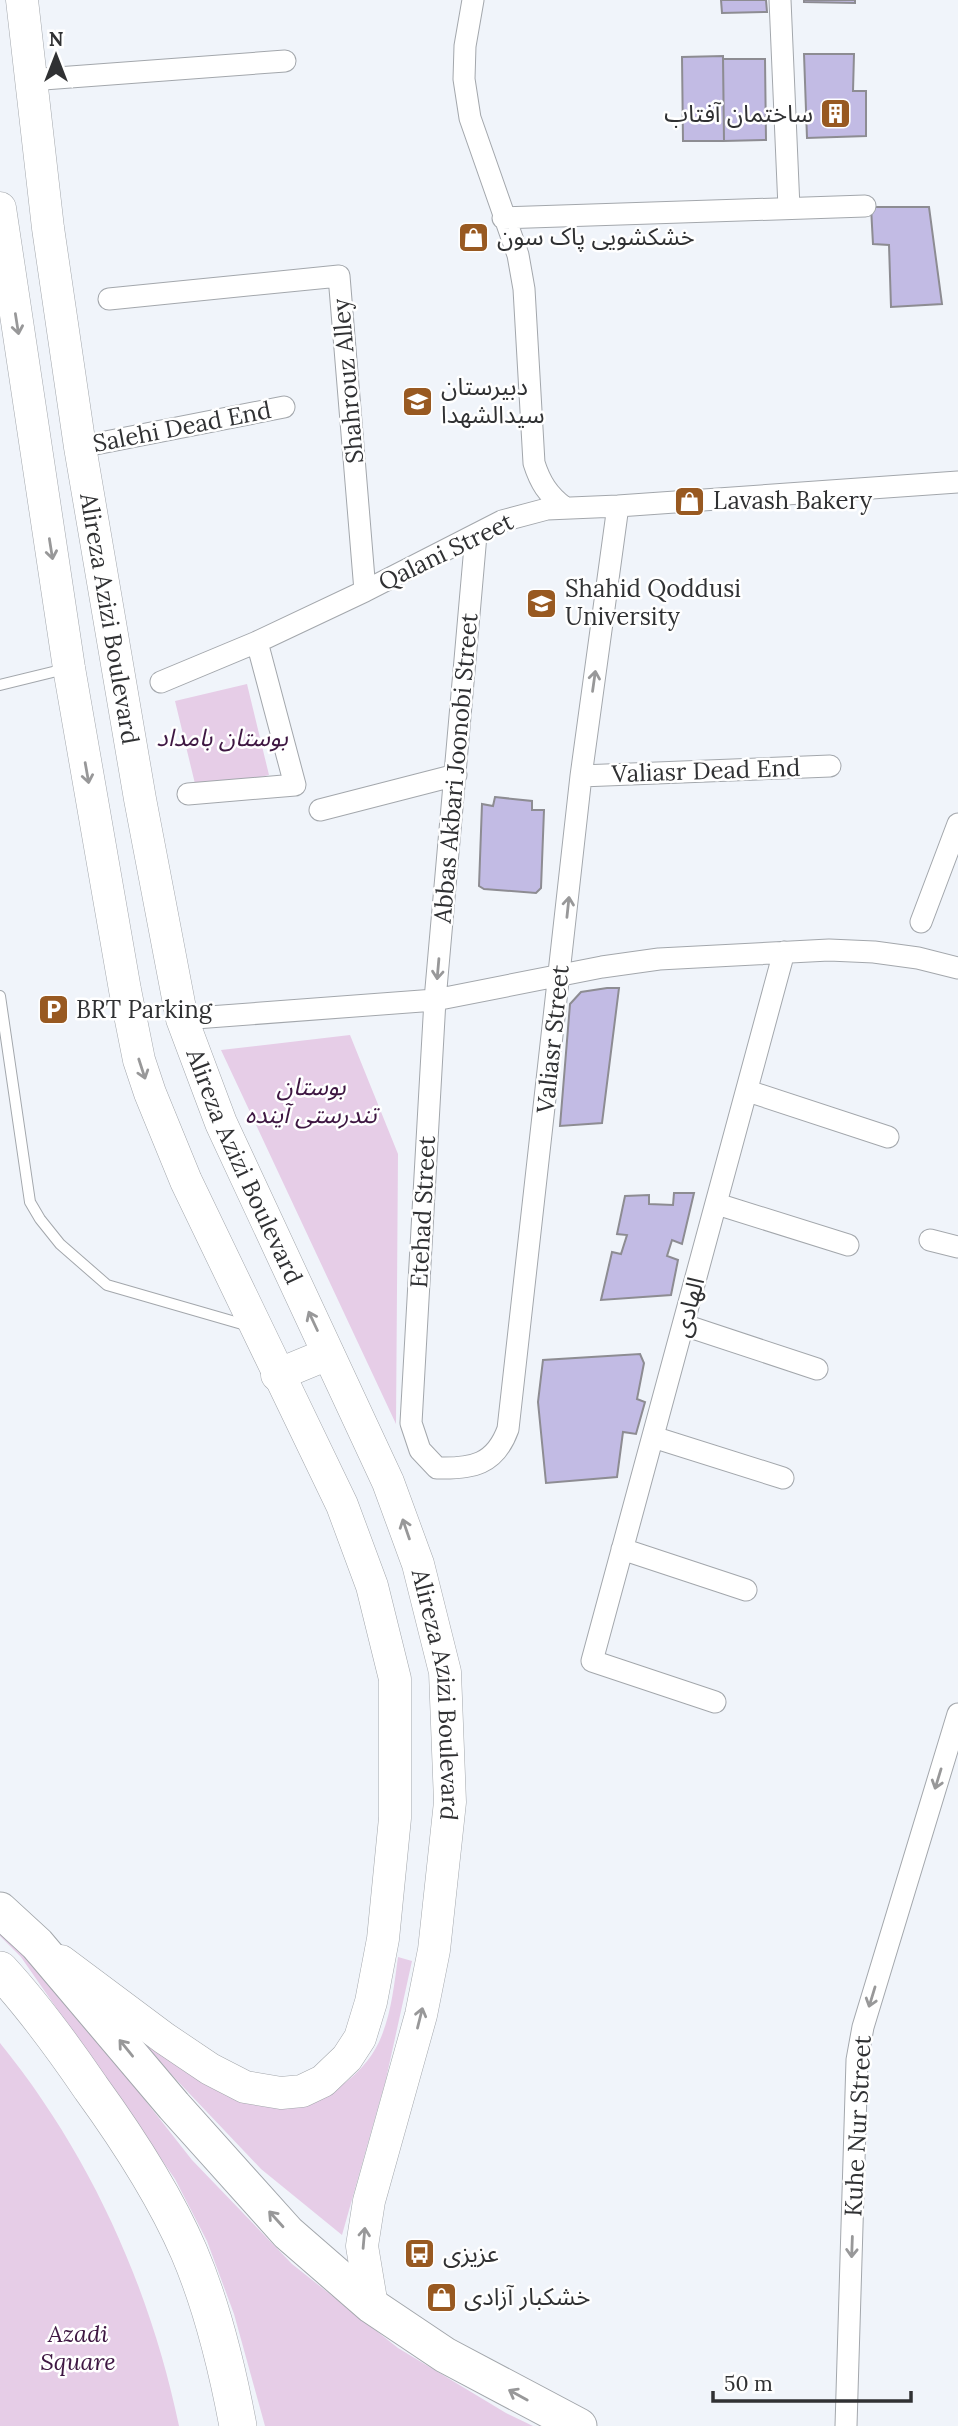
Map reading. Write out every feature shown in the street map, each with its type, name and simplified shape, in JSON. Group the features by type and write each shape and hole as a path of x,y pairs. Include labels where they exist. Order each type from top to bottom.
{"highway":[{"path":"0,1970 52,2032 126,2137 189,2251 226,2363 238,2426"}],"main road":[{"name":"Alireza Azizi Boulevard","path":"22,0 48,228 80,447 136,774 182,1019 221,1123 388,1482 418,1564 444,1672 450,1802 434,1950 421,2015 369,2201 362,2246 372,2306"},
{"name":"Alireza Azizi Boulevard","path":"0,208 69,668 139,1060 186,1181 277,1375 342,1505 372,1586 395,1679 397,1763 395,1818 383,1938 371,2002 360,2038 347,2058 323,2081 303,2091 281,2093 246,2087 210,2069 164,2038 37,1944"},
{"path":"132,1028 182,1019"},
{"path":"277,1375 328,1354"},
{"path":"0,1910 37,1944 174,2106 288,2233 372,2306 445,2355 579,2426"},
{"path":"383,1938 434,1950"}],"street":[{"path":"473,0 465,46 464,79 470,118 518,255 524,289 534,463 540,481 552,499 564,507"},
{"path":"780,0 789,208"},
{"path":"30,80 285,61"},
{"path":"503,218 865,206"},
{"name":"Shahrouz Alley","path":"109,299 340,276 365,591"},
{"name":"Salehi Dead End","path":"80,447 284,407"},
{"name":"Qalani Street","path":"161,681 257,642 516,516 564,507 618,506 958,482"},
{"name":"Valiasr Street","path":"411,1423 420,1450 437,1468 462,1469 478,1465 502,1445 508,1429 581,776 618,506"},
{"name":"Abbas Akbari Joonobi Street","path":"435,1000 476,535"},
{"path":"188,794 295,785 257,642"},
{"name":"Valiasr Dead End","path":"581,776 830,766"},
{"path":"320,810 456,775"},
{"path":"921,922 958,824"},
{"path":"182,1019 435,1000 659,959 829,950 918,958 958,968"},
{"name":"الهادی","path":"715,1702 592,1661 784,953"},
{"name":"Etehad Street","path":"411,1423 435,1000"},
{"path":"748,1091 888,1137"},
{"path":"717,1204 848,1244"},
{"path":"930,1240 958,1247"},
{"path":"684,1325 817,1368"},
{"path":"653,1437 783,1478"},
{"path":"622,1549 746,1590"},
{"name":"Kuhe Nur Street","path":"846,2426 857,2060 863,2027 958,1714"}],"lane":[{"path":"0,685 69,668"},
{"path":"0,996 30,1202 40,1219 60,1244 107,1284 255,1328"}],"green space":[{"name":"بوستان بامداد","path":"247,684 269,775 197,792 175,701"},
{"name":"بوستان تندرستی آینده","path":"350,1035 398,1154 396,1424 221,1050"},
{"path":"0,1928 38,1964 192,2160 292,2264 398,2348 506,2413 533,2426 265,2426 234,2314 207,2241 175,2179 21,1957 0,1936"},
{"path":"398,1957 412,1961 386,2079 342,2235 261,2169 97,1996 262,2105 284,2108 312,2101 339,2087 372,2055 386,2022"},
{"name":"Azadi Square","path":"0,2043 62,2130 89,2176 112,2224 151,2323 179,2426 0,2426"}],"building":[{"path":"721,0 766,0 767,12 722,13"},
{"path":"855,0 855,3 804,2"},
{"name":"ساختمان آفتاب","path":"804,54 854,54 853,91 866,91 866,136 807,138"},
{"path":"723,56 724,141 683,141 682,57"},
{"path":"723,59 765,59 766,140 724,141"},
{"path":"871,207 929,207 942,304 891,307 889,245 873,244"},
{"path":"495,797 532,801 532,810 544,810 541,888 536,893 484,889 479,886 482,804 493,806"},
{"path":"619,988 602,1123 560,1126 570,1004 581,992"},
{"path":"674,1193 694,1193 682,1244 672,1240 667,1256 678,1260 671,1295 601,1300 612,1252 621,1254 627,1235 617,1234 625,1196 649,1195 649,1204 673,1205"},
{"path":"640,1354 644,1363 637,1399 645,1402 636,1434 623,1432 617,1477 546,1483 538,1402 543,1360"}],"place":[{"name":"ساختمان آفتاب","path":"836,114"},
{"name":"خشکشویی پاک سون","path":"474,237"},
{"name":"دبيرستان سیدالشهدا","path":"418,401"},
{"name":"Lavash Bakery","path":"690,501"},
{"name":"Shahid Qoddusi University","path":"542,603"},
{"name":"BRT Parking","path":"53,1010"},
{"name":"عزیزی","path":"420,2254"},
{"name":"خشکبار آزادی","path":"441,2297"}]}
